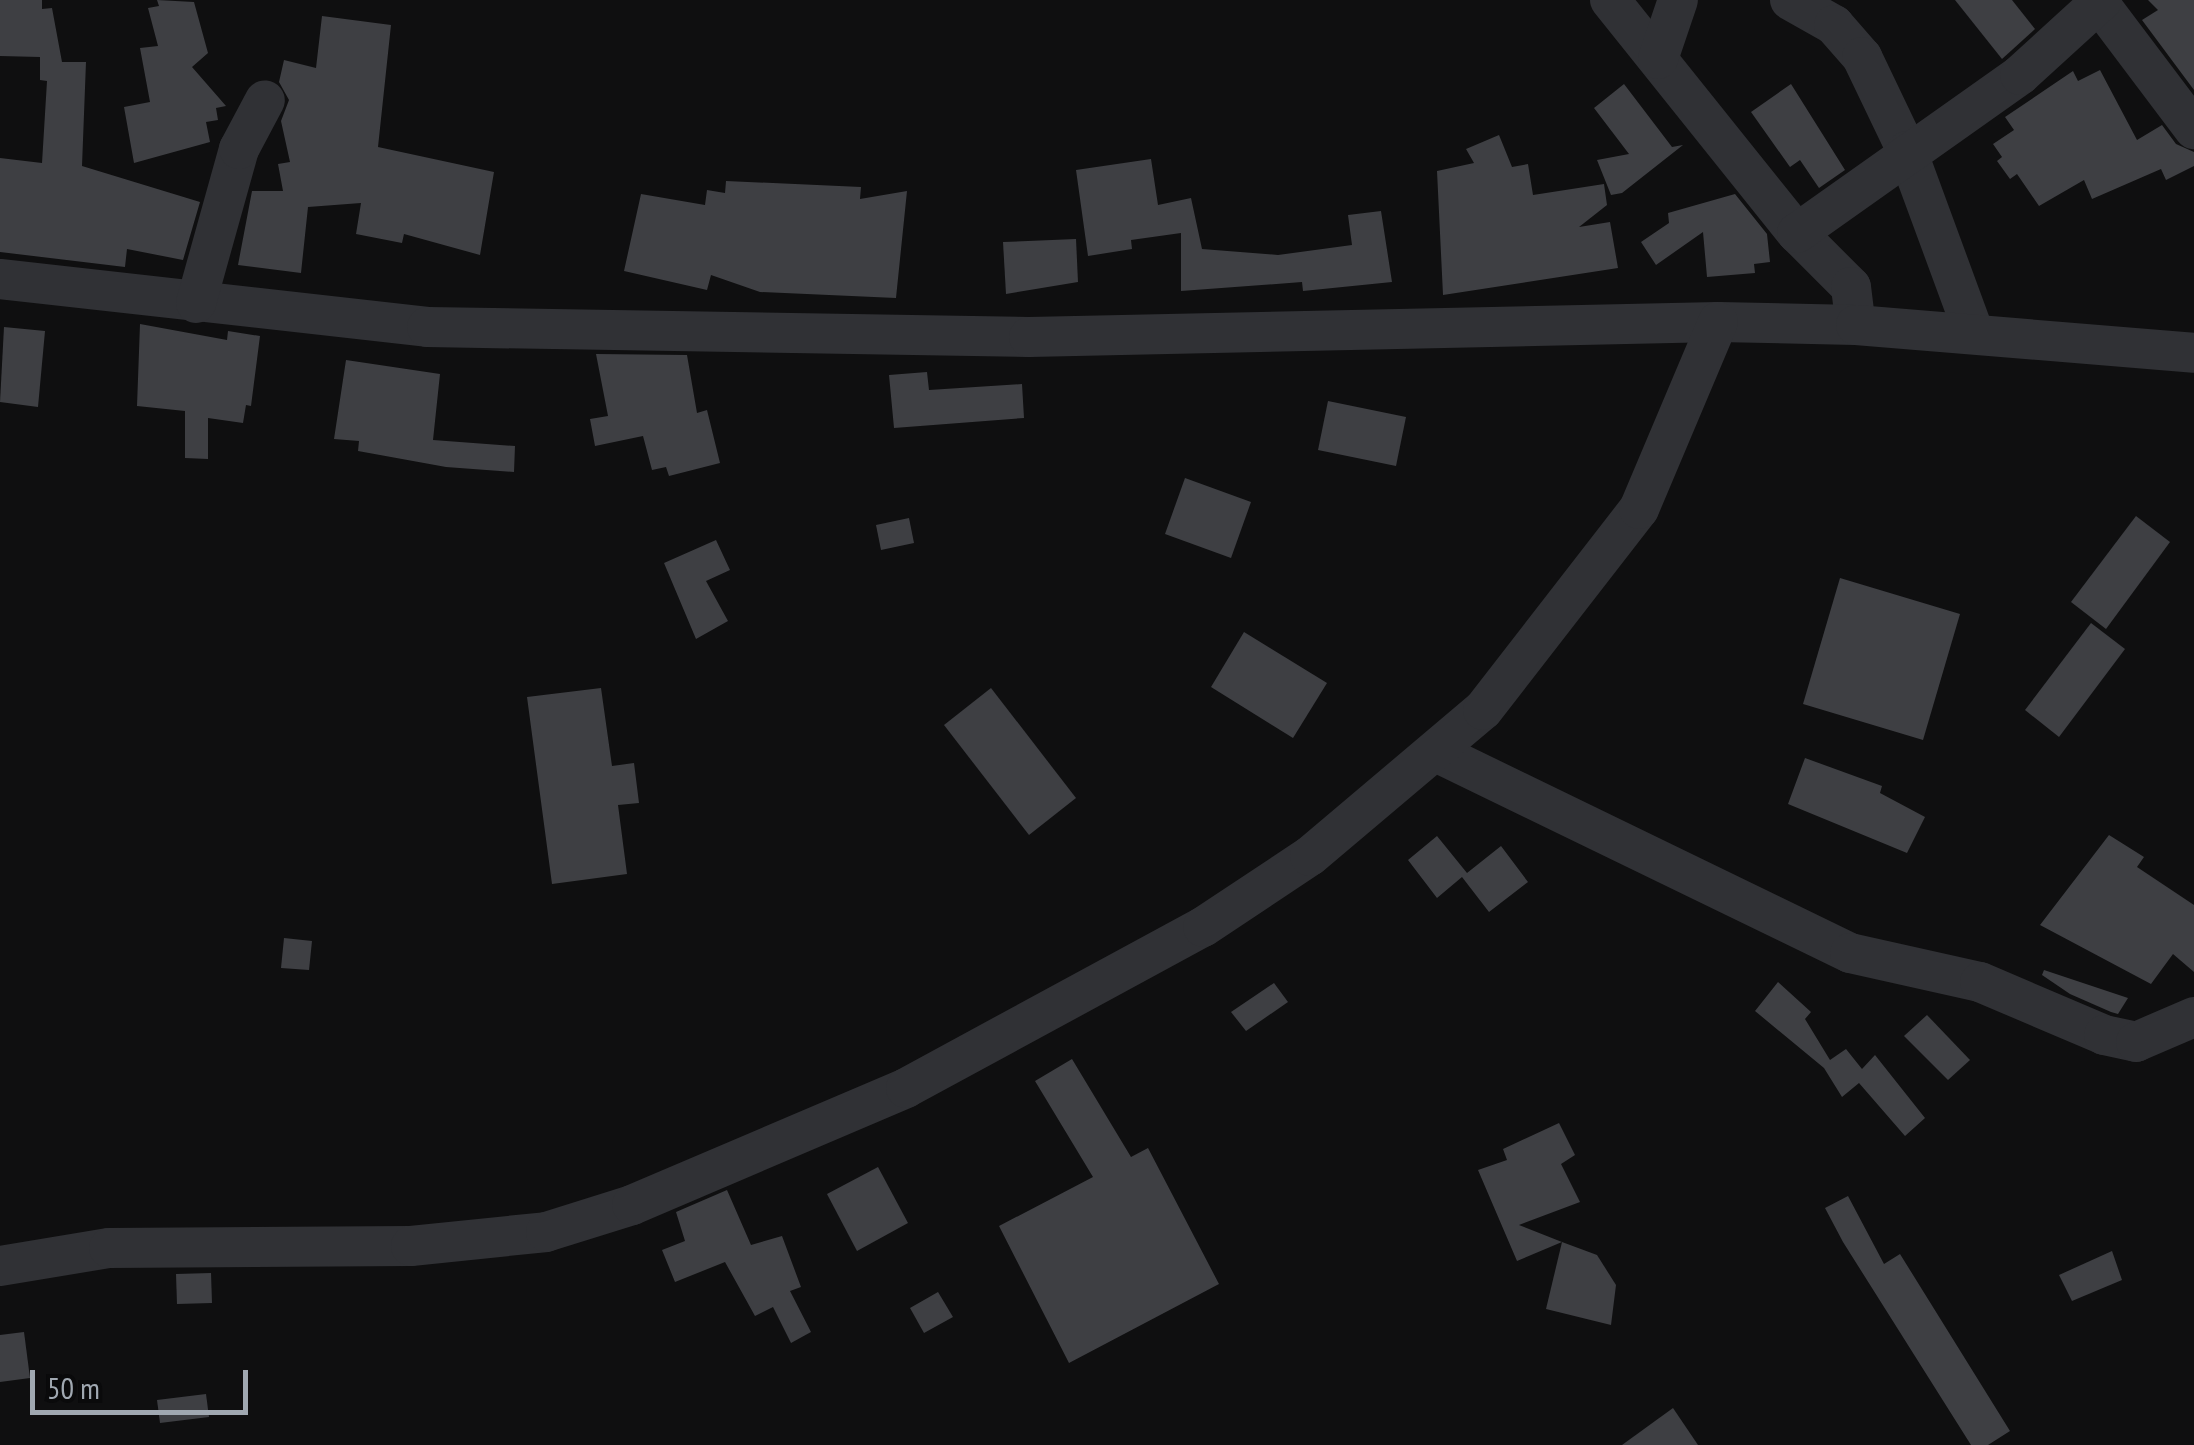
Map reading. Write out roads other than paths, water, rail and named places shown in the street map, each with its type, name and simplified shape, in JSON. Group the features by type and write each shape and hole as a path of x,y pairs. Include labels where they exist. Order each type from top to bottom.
{"street":[{"path":"1610,0 1797,233 1850,287 1856,325"},
{"path":"1658,59 1678,0"},
{"path":"1790,0 1834,26 1862,57 1907,151 1974,334"},
{"path":"1797,233 1907,151 2020,75 2101,2 2194,128"},
{"path":"196,304 239,148 265,100"},
{"path":"0,279 427,327 1029,336 1718,322 1856,325 2194,353"},
{"path":"0,1266 110,1248 412,1246 546,1232 632,1204 906,1088 1203,927 1310,856 1438,753 1484,710 1639,509 1718,322"},
{"path":"1438,753 1850,952 1980,982 2104,1035 2136,1042 2194,1018"}]}
